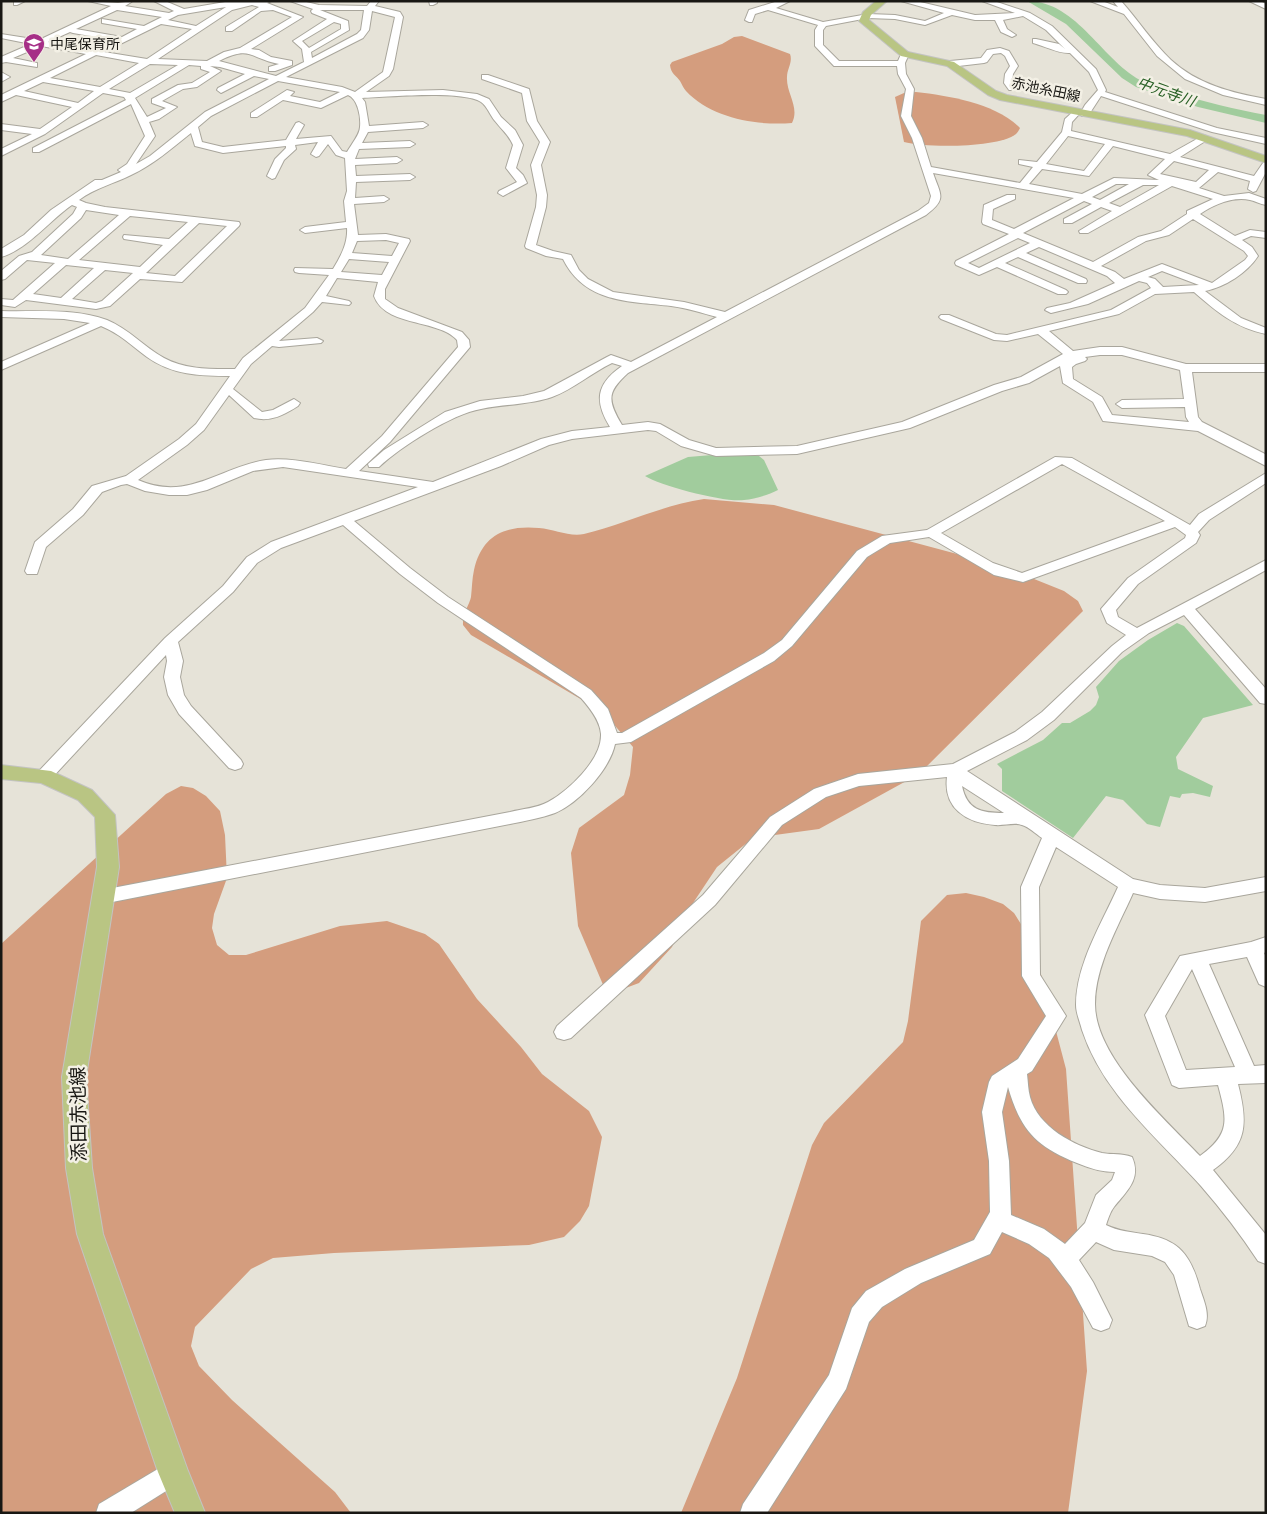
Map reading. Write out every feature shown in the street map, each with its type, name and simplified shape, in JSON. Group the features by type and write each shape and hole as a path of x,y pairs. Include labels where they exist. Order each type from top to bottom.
{"main road":[{"path":"864,17 882,1"},
{"name":"赤池糸田線","path":"864,17 866,24 903,59 950,64 1004,98 1172,129 1266,160"},
{"name":"添田赤池線","path":"1,772 44,776 85,795 105,815 108,867 74,1077 80,1168 90,1234 173,1472 190,1513"}],"street":[{"path":"92,1 208,23"},
{"path":"105,1 118,6"},
{"path":"3,60 129,1"},
{"path":"158,1 181,11"},
{"path":"135,60 137,59 133,57 101,50 181,11 221,4 268,1"},
{"path":"294,1 315,9 321,15 345,23 345,30 308,52"},
{"path":"749,20 752,12 786,1"},
{"path":"904,1 950,14 977,19 998,19 1022,14"},
{"path":"986,1 1022,14 1049,28 1093,71 1102,90 1081,113 1068,121 1066,132 1068,133"},
{"path":"1094,1 1128,13"},
{"path":"1117,1 1167,61 1178,70 1199,82 1266,102"},
{"path":"1253,1 1266,7"},
{"path":"207,64 299,17 270,5 253,3"},
{"path":"1,153 42,132 115,81 229,8 241,4"},
{"path":"281,97 321,105 352,93 386,74 399,18 397,14 372,4 315,9"},
{"path":"90,188 128,173 153,158 208,114 360,36 365,30 372,4"},
{"path":"768,8 823,24 864,17 895,17 925,23 950,14"},
{"path":"229,29 259,10 280,10"},
{"path":"308,52 297,41 333,19"},
{"path":"998,19 1004,30 1012,35"},
{"path":"105,21 144,28"},
{"path":"158,21 193,27"},
{"path":"618,429 611,418 606,403 606,394 609,384 624,370 922,213 934,204 936,196 928,169 906,116 910,89 902,74 903,59 837,64 819,46 819,30 823,24"},
{"path":"73,31 121,39"},
{"path":"1,36 135,60 187,64 220,64 257,74 352,93 443,93 474,96 486,101 498,119 512,132 518,145 511,168 520,177 522,184 502,193"},
{"path":"1036,41 1056,46 1063,51 1073,51"},
{"path":"36,150 92,120 116,110 130,101 130,97 207,53 239,49 256,52 268,59 289,63 257,74 221,90"},
{"path":"950,64 984,60 990,52 1005,51 1008,53 1014,66 1009,74 1008,83 1012,88"},
{"path":"308,52 307,60 309,63"},
{"path":"1,99 94,53"},
{"path":"3,60 34,65"},
{"path":"144,121 156,117 172,107 155,101 181,87 194,85 217,71 187,64"},
{"path":"1,75 6,77 1,79"},
{"path":"485,77 526,90 532,121 545,142 536,165 542,194 541,207 530,246 550,254 567,257 571,268 579,278 595,289 613,295 672,303 727,316"},
{"path":"1,254 40,227 55,212 72,200 130,166 150,136 143,115 127,95 42,79"},
{"path":"254,115 304,83"},
{"path":"15,92 80,106"},
{"path":"45,526 67,508 97,489 119,481 129,480 183,442 200,427 247,361 309,310 320,298 346,256 352,232 349,201 352,191 351,159 364,125 361,102 352,93"},
{"path":"1100,93 1215,130 1266,141"},
{"path":"364,125 404,118 404,126"},
{"path":"272,176 280,159 291,148 289,142 299,125"},
{"path":"364,125 382,128 422,125"},
{"path":"1,127 42,132"},
{"path":"191,127 194,128 198,144 204,147 248,152 289,142 323,138 331,140 342,155 351,159 397,160"},
{"path":"382,128 385,144"},
{"path":"1023,185 1065,134 1068,133 1173,157 1256,179"},
{"path":"316,154 323,144 323,138"},
{"path":"1204,138 1173,157 1153,175 1198,185 1216,168"},
{"path":"356,146 412,140"},
{"path":"1022,162 1086,174 1110,142"},
{"path":"17,145 48,153"},
{"path":"1249,196 1253,192 1256,179 1266,165"},
{"path":"928,169 1083,197 1121,211"},
{"path":"352,179 410,178"},
{"path":"1038,243 979,272 960,263 1114,181 1170,183 1223,199"},
{"path":"1068,221 1143,181"},
{"path":"1050,215 1086,230 1170,183"},
{"path":"1104,186 1142,199"},
{"path":"996,263 1058,294 1082,281 1142,239 1164,232 1191,213 1208,204 1223,199 1249,196 1266,202"},
{"path":"1011,197 988,207 987,222 1098,268 1122,283"},
{"path":"349,201 384,199"},
{"path":"1,277 23,258 30,257 103,266 178,280 235,224 127,213 83,206 72,200"},
{"path":"30,257 36,254 77,216 83,206"},
{"path":"1064,207 1102,222"},
{"path":"1,302 15,304 127,213"},
{"path":"945,317 994,337 1007,338 1115,312 1159,290 1196,289 1217,285 1249,262 1253,256 1248,249 1191,213"},
{"path":"24,296 96,306 106,304 196,220"},
{"path":"306,230 329,226 406,241 386,279 379,296 380,300 403,313 450,329 463,340 464,347 386,439 348,473"},
{"path":"40,227 60,232"},
{"path":"1234,240 1250,233 1266,235"},
{"path":"128,237 172,243"},
{"path":"989,249 1012,255 1082,281"},
{"path":"346,256 396,259"},
{"path":"64,301 103,266"},
{"path":"1050,310 1063,309 1079,304 1122,283 1162,267 1212,286"},
{"path":"299,270 386,279"},
{"path":"1138,277 1151,281 1159,290"},
{"path":"1196,289 1227,316 1248,326 1266,331"},
{"path":"320,298 345,303"},
{"path":"58,317 68,312 78,303"},
{"path":"1,314 58,317 101,322 118,330 169,365 216,373 238,372"},
{"path":"1,367 101,322"},
{"path":"1044,329 1043,332 1047,337 1071,355"},
{"path":"270,342 279,344 317,341"},
{"path":"44,776 170,641 228,589 252,560 276,545 436,486 545,442 572,435 648,426 660,428 701,450 716,452 797,450 906,425 998,388 1026,380 1071,355 1100,351 1117,351 1186,368 1266,368"},
{"path":"1117,351 1115,354 1072,361 1066,366 1067,380 1098,400 1107,418 1200,427 1260,457 1266,462"},
{"path":"367,477 371,467 382,456 425,428 453,413 480,405 549,394 611,358 632,366"},
{"path":"1186,368 1192,417 1200,427"},
{"path":"227,391 232,392 258,415 263,416 277,413 294,403"},
{"path":"1122,404 1190,403"},
{"path":"608,740 625,738 769,657 787,643 862,554 876,544 887,539 913,538 931,533 1060,460 1067,461 1176,522 1193,535 1191,540 1133,581 1108,609 1112,620 1137,635"},
{"path":"129,480 135,484 163,492 179,493 193,491 255,466 269,462 284,462 367,477 436,486"},
{"path":"1191,532 1204,517 1266,477"},
{"path":"32,571 40,545 78,512 97,489"},
{"path":"102,897 510,818 551,808 569,796 592,774 605,753 609,734 600,709 586,694 443,600 404,571 345,520"},
{"path":"931,533 948,540 1003,574 1023,578 1176,522"},
{"path":"564,1032 709,900 776,821 820,793 858,780 956,770 1021,736 1048,716 1105,660 1137,635 1266,564"},
{"path":"1185,607 1266,699"},
{"path":"170,641 175,661 172,677 176,695 185,710 235,764"},
{"path":"956,770 953,782 955,798 961,807 971,814 982,818 1023,818"},
{"path":"956,770 964,779 1128,885 1160,892 1205,895 1266,884"},
{"path":"752,1513 838,1381 860,1316 874,1298 912,1276 982,1246 997,1220 1000,1213 999,1161 992,1112 999,1082 1025,1065 1056,1016 1031,976 1030,887 1051,837"},
{"path":"1128,885 1093,967 1086,1003 1092,1033 1108,1066 1152,1122 1199,1168 1246,1225 1266,1254"},
{"path":"1197,959 1257,1075 1178,1079 1155,1015 1187,961 1197,959 1259,947 1266,979"},
{"path":"1017,1070 1020,1097 1028,1117 1041,1132 1057,1145 1074,1152 1105,1163 1119,1161 1125,1164 1125,1172 1120,1186 1104,1202 1093,1230 1085,1241 1065,1260"},
{"path":"1199,1168 1225,1148 1234,1132 1234,1111 1226,1077"},
{"path":"997,1220 1051,1245 1065,1260 1086,1290 1101,1320"},
{"path":"1093,1230 1114,1240 1154,1246 1173,1255 1184,1270 1198,1318"},
{"path":"108,1513 173,1472"}],"shaded area":[{"path":"742,36 790,54 791,60 787,83 794,106 792,123 764,123 721,114 696,100 685,90 671,70 670,65 672,62 722,44 734,37"},
{"path":"916,92 971,102 998,112 1020,128 1016,134 1007,139 979,144 944,146 904,142 895,97 904,93"},
{"path":"712,455 759,456 764,460 778,490 757,498 744,500 723,499 694,493 645,476 688,457"},
{"path":"704,499 774,505 1002,566 1064,591 1078,601 1083,611 919,774 819,829 753,838 717,867 691,906 672,947 639,983 615,992 604,987 578,926 571,853 579,828 624,795 630,775 633,747 611,721 584,701 471,635 463,625 464,616 471,597 473,573 478,558 483,548 497,535 516,528 545,529 578,535 584,534 659,510"},
{"path":"1177,623 1184,626 1253,705 1203,718 1176,757 1178,769 1213,786 1210,797 1193,793 1182,794 1180,798 1170,796 1160,827 1147,824 1123,800 1106,796 1073,838 1002,791 1002,769 997,764 1043,740 1062,723 1070,723 1090,711 1096,705 1099,697 1096,687 1119,661 1148,640"},
{"path":"181,786 193,788 206,796 220,811 225,835 227,878 214,914 212,928 217,945 229,955 246,955 340,926 387,921 425,934 439,944 477,999 521,1047 542,1074 589,1111 602,1137 589,1206 580,1221 564,1237 529,1245 334,1253 273,1258 251,1269 195,1327 191,1346 199,1366 232,1400 335,1492 351,1513 1,1513 1,944 166,794"},
{"path":"966,893 1003,904 1014,913 1028,935 1037,959 1066,1069 1087,1371 1068,1513 681,1513 737,1378 812,1145 824,1123 903,1042 908,1021 921,921 947,895"}],"waterway":[{"name":"中元寺川","path":"1032,1 1070,22 1126,76 1140,85 1202,105 1266,119"}],"place":[{"name":"中尾保育所","path":"34,63"}]}
